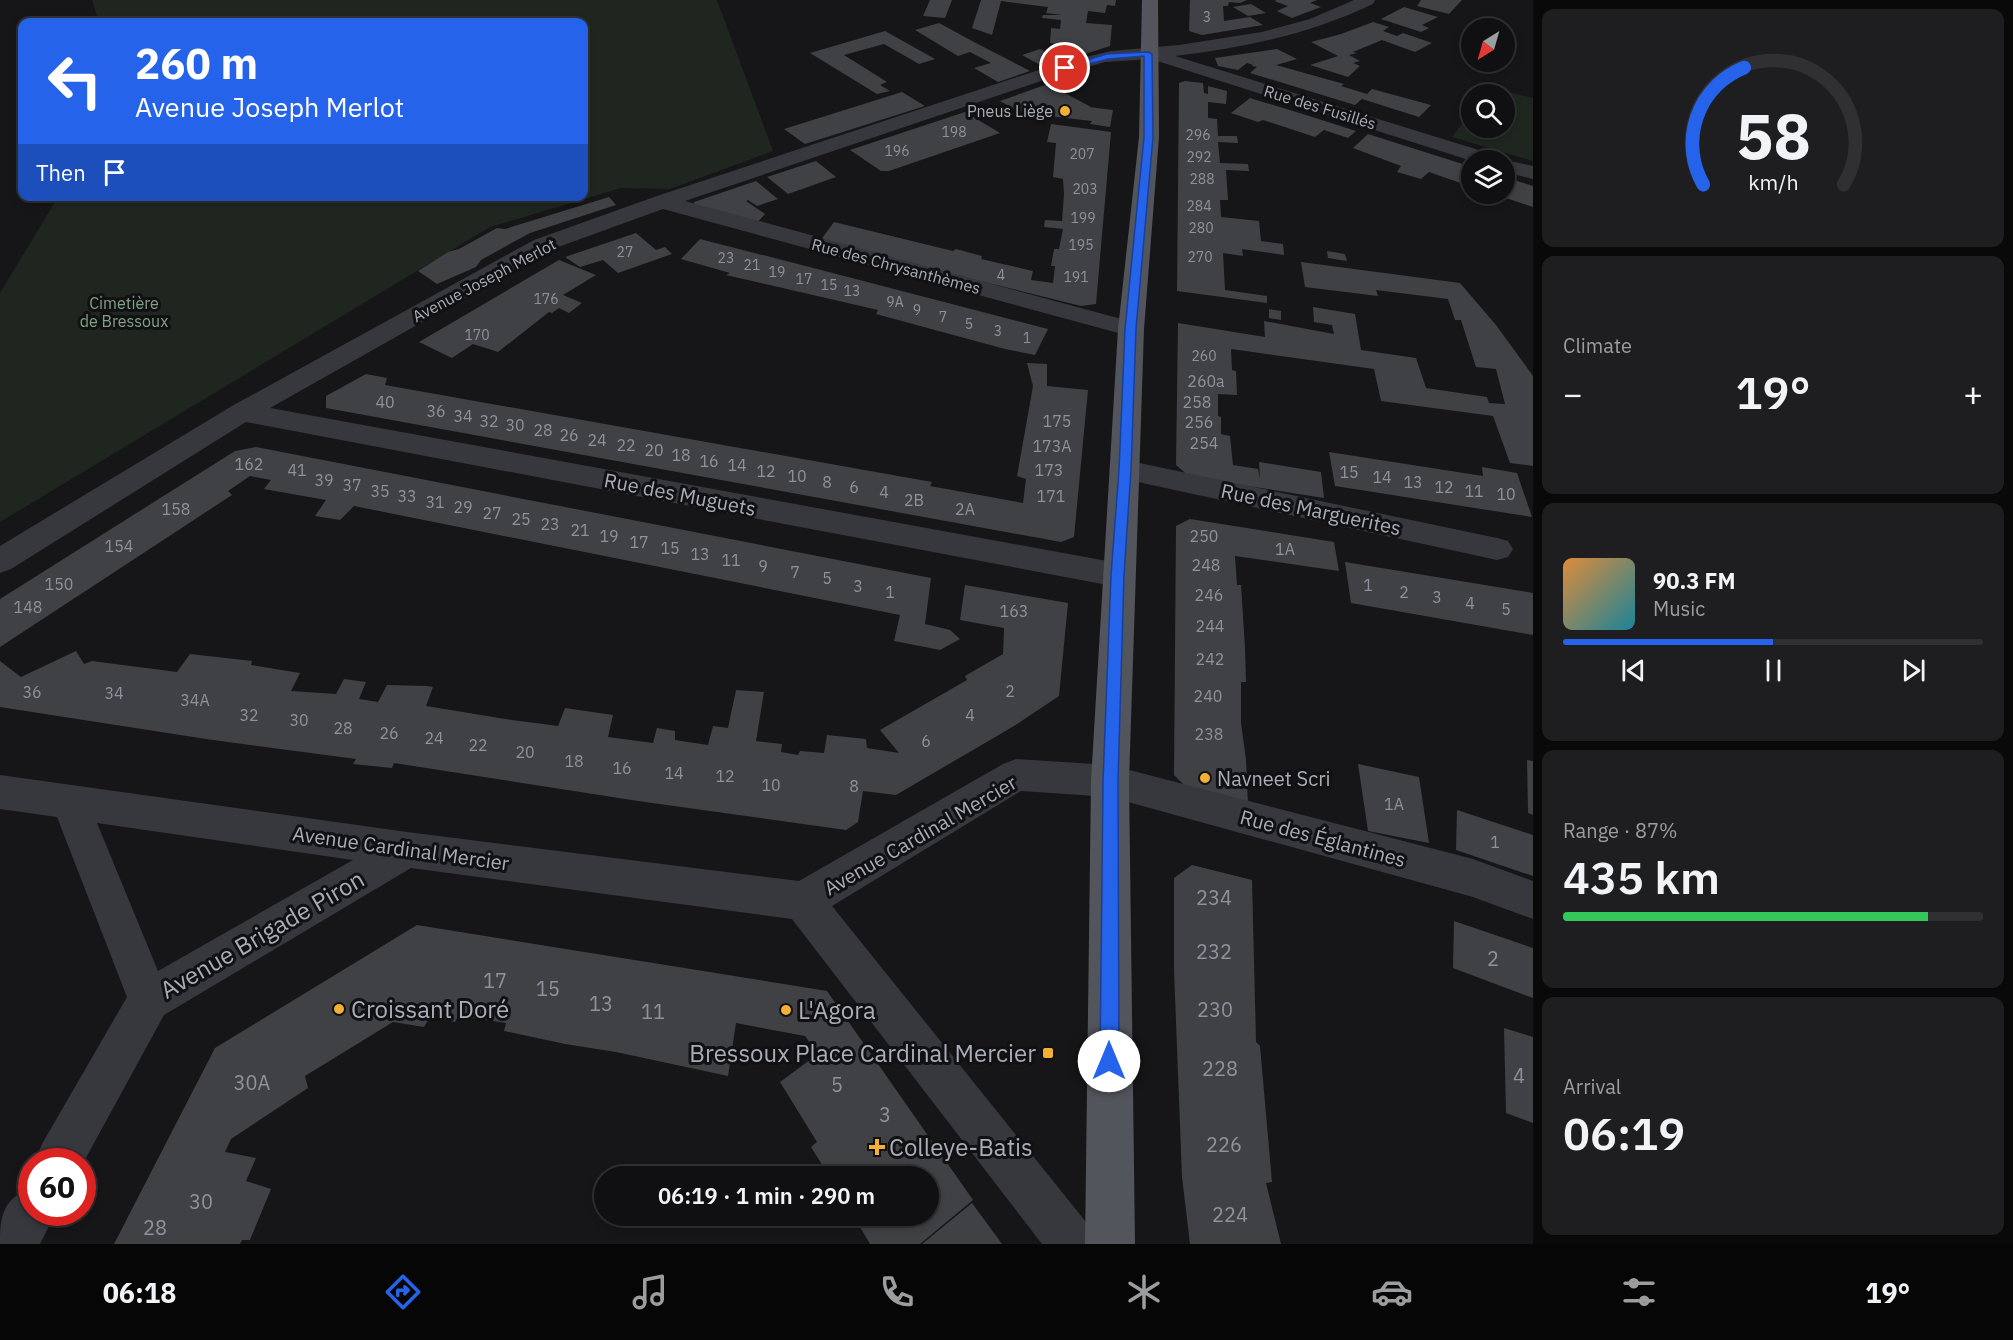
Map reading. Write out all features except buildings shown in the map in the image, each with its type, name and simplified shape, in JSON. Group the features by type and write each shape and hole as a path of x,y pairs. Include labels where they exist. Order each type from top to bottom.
{"main road":[{"path":"1110,1244 1110,781 1131,329 1149,137 1150,0"}],"street":[{"name":"Avenue Joseph Merlot","path":"0,561 242,412 542,245 662,202 1044,74 1107,57 1219,45 1272,35 1310,25 1347,11 1367,0"},
{"name":"Rue des Fusillés","path":"1148,54 1461,151"},
{"path":"1515,168 1533,173"},
{"name":"Rue des Chrysanthèmes","path":"662,202 1131,329"},
{"name":"Rue des Muguets","path":"242,412 1118,575"},
{"name":"Rue des Marguerites","path":"1125,470 1497,549"},
{"name":"Avenue Cardinal Mercier","path":"0,792 407,850 803,902 1016,775 1110,781"},
{"name":"Rue des Églantines","path":"1110,781 1473,878 1533,900"},
{"name":"Avenue Brigade Piron","path":"70,802 149,1000"},
{"name":"Avenue Brigade Piron","path":"66,1148 149,1000 407,850"},
{"name":"Avenue Cardinal Mercier","path":"803,902 1074,1244"},
{"path":"13,1244 23,1226"}],"green space":[{"name":"Cimetière de Bressoux","path":"92,0 717,0 773,151 670,189 621,188 588,198 588,18 98,18"},
{"path":"1515,94 1533,98 1533,161 1515,156 1515,150 1496,150 1452,137 1461,125 1461,138 1515,138"},
{"name":"Cimetière de Bressoux","path":"56,201 577,201 490,227 0,522 0,293"}],"place":[{"name":"Pneus Liège","path":"1065,111"},
{"name":"Navneet Scri","path":"1205,778"},
{"name":"Croissant Doré","path":"339,1009"},
{"name":"L'Agora","path":"786,1010"},
{"name":"Bressoux Place Cardinal Mercier","path":"1048,1053"},
{"name":"Colleye-Batis","path":"877,1147"}],"route":[{"path":"1065,68 1107,57 1148,54 1149,60 1149,137 1131,329 1118,575 1110,781 1109,1061"}]}
